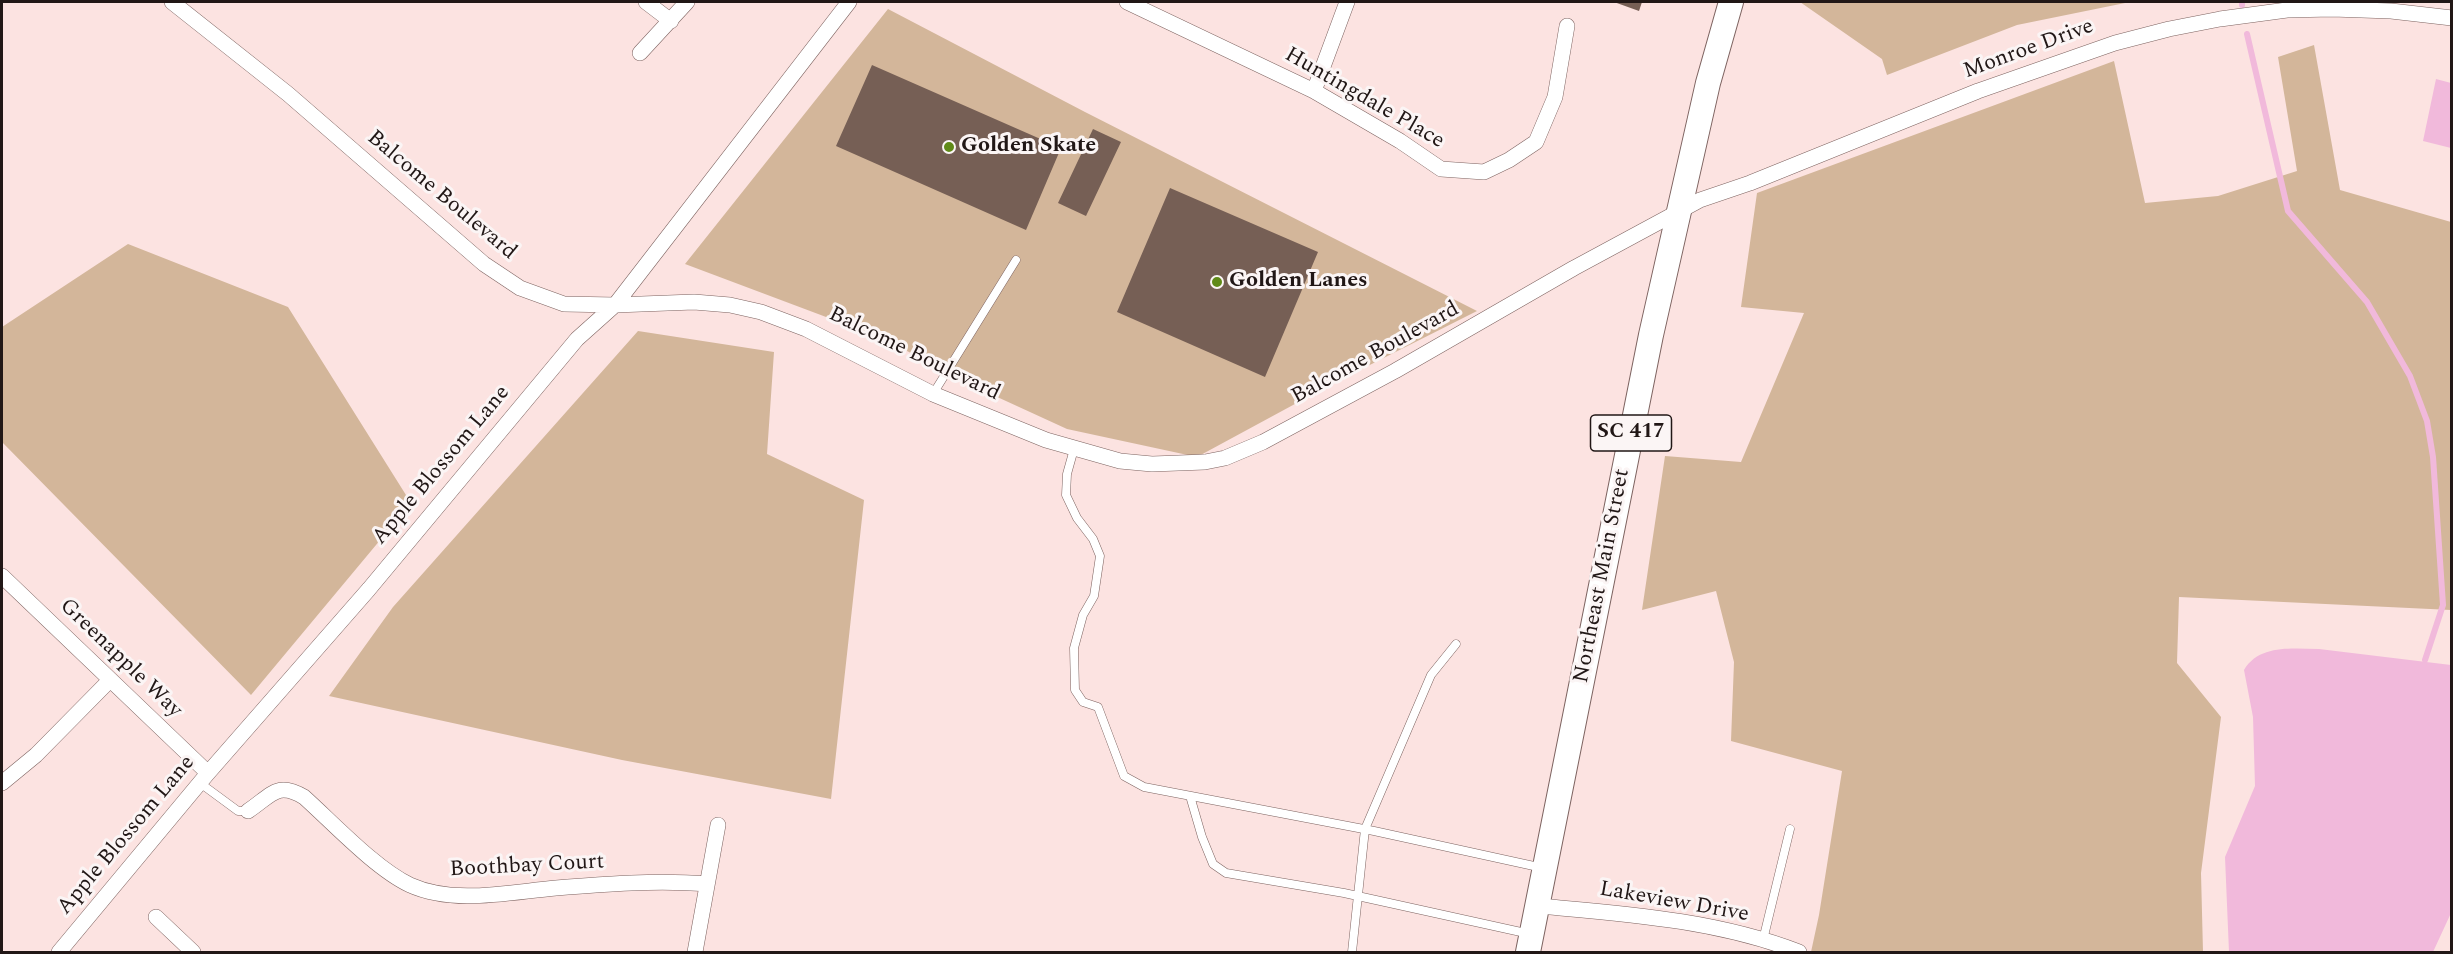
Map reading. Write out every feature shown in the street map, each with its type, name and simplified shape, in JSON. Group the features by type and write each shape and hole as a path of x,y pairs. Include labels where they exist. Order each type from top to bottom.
{"main road":[{"name":"Northeast Main Street","path":"1539,906 1613,525 1677,214 1708,83 1731,2"},
{"name":"SC 417","path":"1530,943 1539,906"}],"street":[{"name":"Balcome Boulevard","path":"172,2 288,94 502,278 533,294 564,304 694,302 730,305 761,312 806,329 933,394 1046,440 1120,461 1152,465 1205,462 1245,451 1395,371 1581,264 1677,214"},
{"path":"646,2 671,21"},
{"path":"640,53 687,2"},
{"name":"Apple Blossom Lane","path":"59,952 204,778 369,588 577,339 615,305 849,2"},
{"name":"Huntingdale Place","path":"1127,2 1314,92 1400,141 1441,169 1484,172 1509,160 1536,142 1555,97 1567,26"},
{"path":"1314,92 1347,2"},
{"name":"Monroe Drive","path":"1677,214 1700,200 1750,183 1978,91 2115,43 2169,28 2220,18 2319,5 2451,18"},
{"name":"Greenapple Way","path":"2,576 204,778"},
{"path":"2,783 36,755 109,681"},
{"name":"Boothbay Court","path":"248,811 282,788 290,789 304,797 387,871 412,886 441,894 470,895 586,886 681,882 707,884"},
{"path":"695,952 718,825"},
{"name":"Lakeview Drive","path":"1539,906 1653,917 1733,933 1800,952"},
{"path":"156,917 194,952"}],"lane":[{"path":"933,394 1016,260"},
{"path":"1074,449 1067,474 1066,495 1077,518 1093,539 1100,556 1094,596 1083,615 1074,648 1075,690 1083,702 1098,707 1124,776 1144,787 1365,829 1546,868"},
{"path":"1352,952 1365,829 1431,675 1456,644"},
{"path":"204,778 238,810 248,811"},
{"path":"1190,796 1213,864 1226,873 1357,896 1530,943"},
{"path":"1762,941 1791,829"}],"shaded area":[{"path":"1800,2 2130,2 2017,25 1887,75 1882,59"},
{"path":"888,9 1477,311 1330,385 1197,457 1067,429 982,390 882,338 685,264"},
{"path":"2314,45 2340,190 2451,222 2451,610 2179,597 2177,663 2221,717 2201,873 2203,952 1811,952 1842,771 1731,741 1734,662 1716,591 1642,610 1665,456 1741,462 1804,313 1741,307 1757,193 2114,61 2145,203 2218,196 2297,171 2278,57"},
{"path":"2436,79 2451,83 2451,148 2423,141"},
{"path":"128,244 288,307 411,503 251,695 2,442 2,327"},
{"path":"638,331 774,352 767,454 864,500 831,799 622,760 329,696 393,607"},
{"path":"2288,649 2319,649 2451,665 2451,913 2433,952 2229,952 2225,857 2255,786 2253,717 2244,670 2259,656 2268,652"}],"building":[{"path":"1614,2 1642,2 1639,11"},
{"name":"Golden Skate","path":"872,65 1061,148 1026,230 836,146"},
{"path":"1093,129 1121,142 1086,216 1058,203"},
{"name":"Golden Lanes","path":"1170,188 1318,252 1265,377 1117,312"}],"waterway":[{"path":"2247,34 2288,211 2367,302 2410,376 2427,421 2433,457 2443,605 2425,660"}],"place":[{"name":"Golden Skate","path":"949,147"},
{"name":"Golden Lanes","path":"1217,282"}]}
